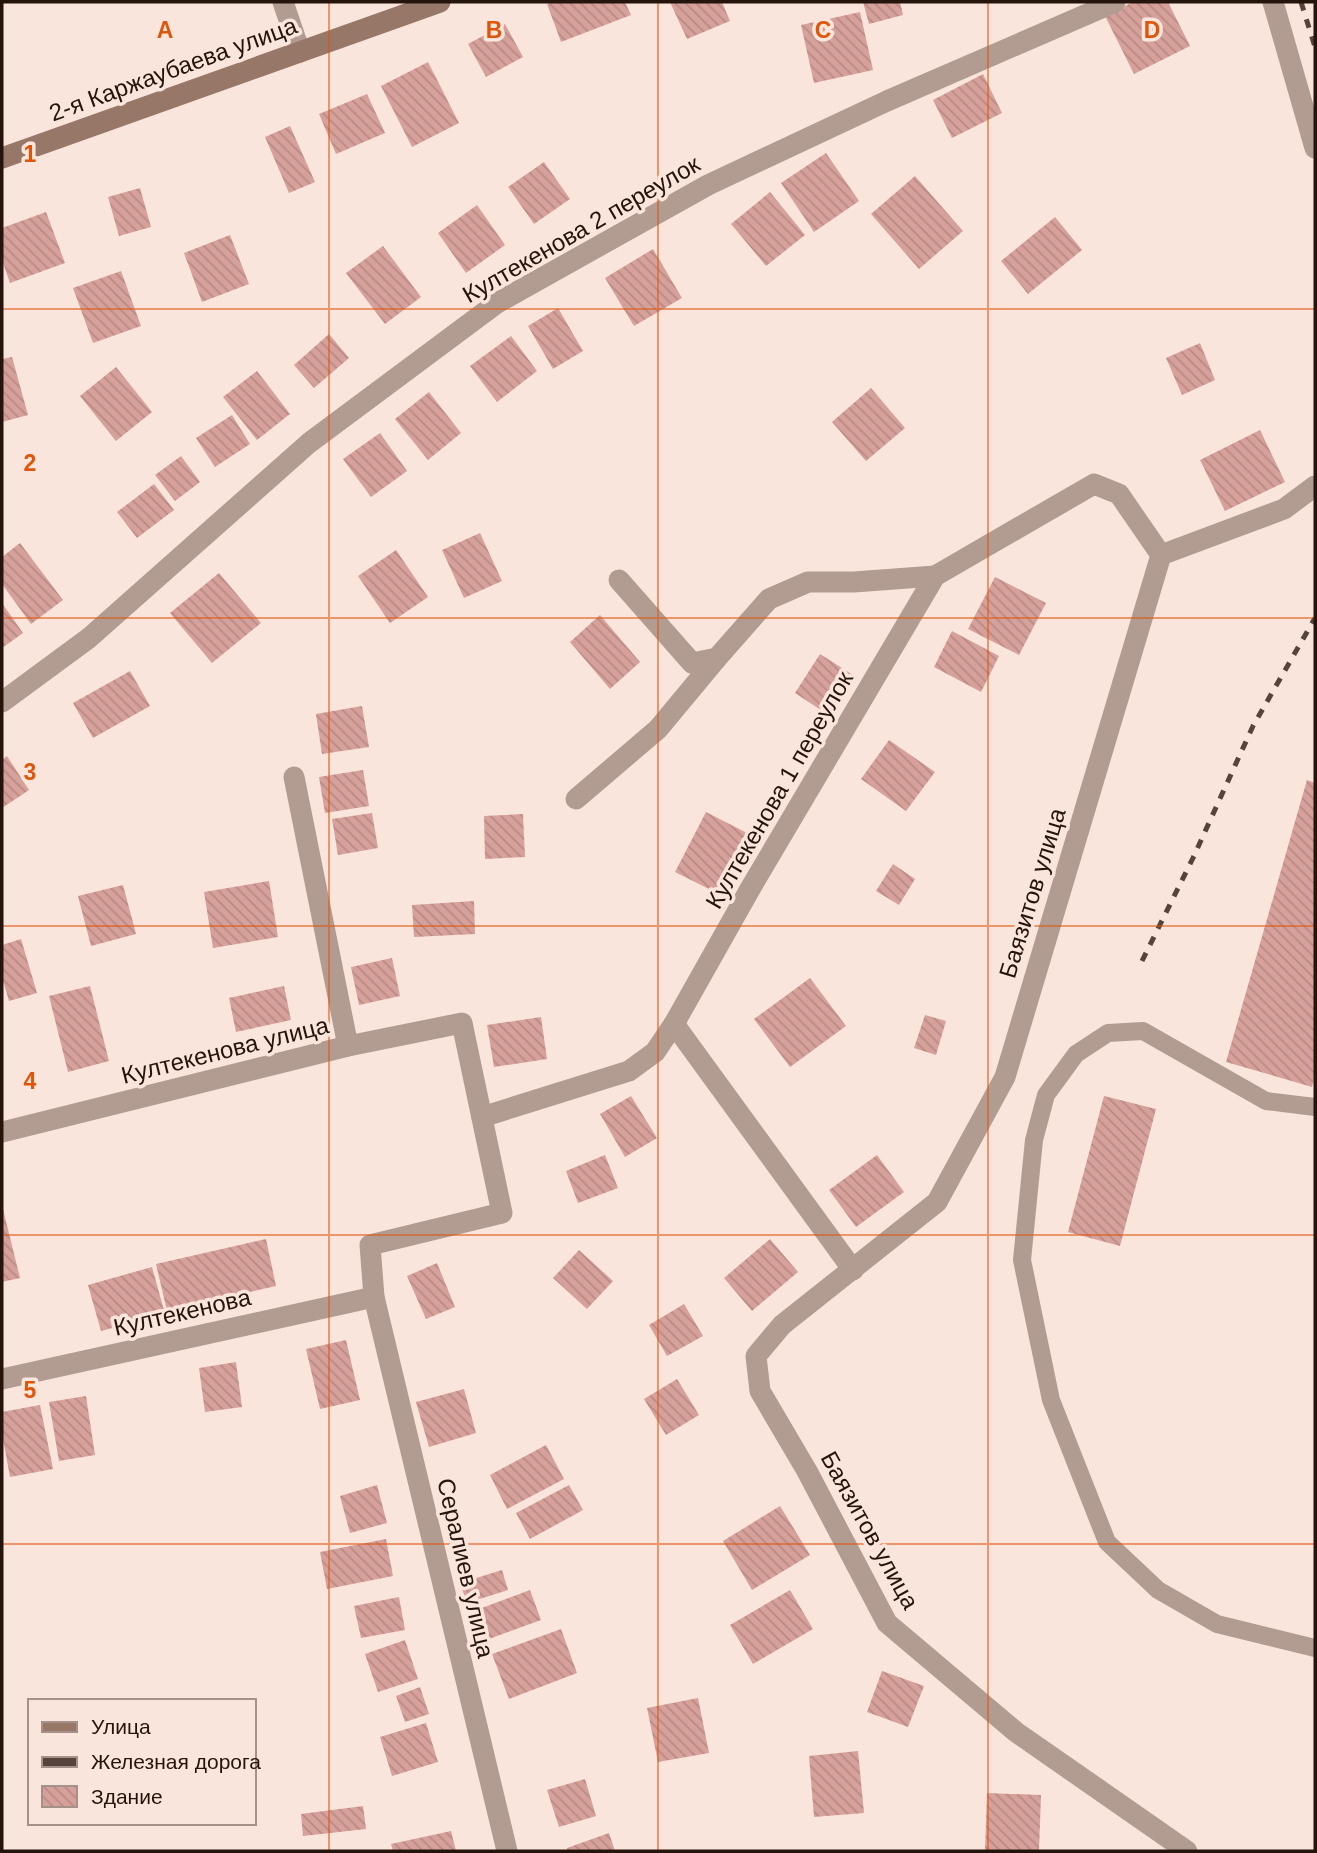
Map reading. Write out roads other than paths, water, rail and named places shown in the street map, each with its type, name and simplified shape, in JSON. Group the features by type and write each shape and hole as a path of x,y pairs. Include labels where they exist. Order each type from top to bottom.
{"street":[{"path":"282,2 300,52"},
{"name":"2-я Каржаубаева улица","path":"2,158 440,2"},
{"name":"Култекенова 2 переулок","path":"2,702 89,638 309,443 497,303 708,186 887,100 1115,2"},
{"path":"1273,2 1315,148"},
{"name":"Култекенова 1 переулок","path":"482,1117 629,1071 655,1052 674,1024 750,889 935,576 1094,484 1118,494 1161,555"},
{"path":"1161,555 1284,509 1315,485"},
{"name":"Баязитов улица","path":"1161,555 1005,1077 937,1202 782,1325 756,1356 760,1391 807,1471 887,1623 1016,1732 1187,1851"},
{"path":"576,799 658,729 769,599 808,582 854,582 935,576"},
{"path":"619,580 692,663 717,658"},
{"path":"294,777 348,1046"},
{"name":"Култекенова улица","path":"2,1132 348,1046 462,1023 482,1117"},
{"path":"674,1024 853,1269"},
{"name":"Сералиев улица","path":"482,1117 502,1213 370,1245 374,1297 507,1851"},
{"name":"Култекенова","path":"2,1379 374,1297"}],"lane":[{"path":"1315,1107 1266,1101 1143,1031 1108,1033 1076,1054 1046,1096 1034,1140 1022,1260 1051,1400 1107,1542 1158,1590 1217,1624 1315,1648"}],"railway":[{"path":"1301,2 1315,47"},
{"path":"1142,961 1193,858 1253,726 1315,618"}]}
